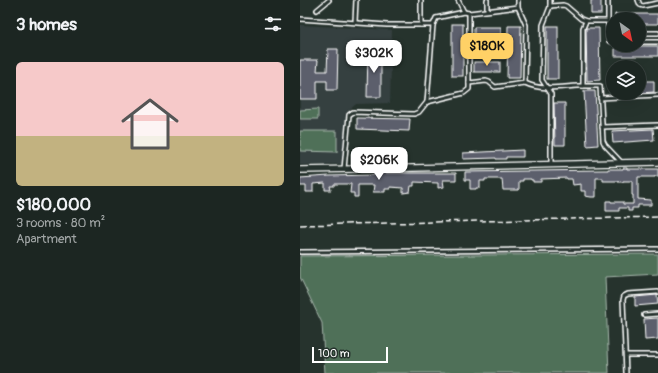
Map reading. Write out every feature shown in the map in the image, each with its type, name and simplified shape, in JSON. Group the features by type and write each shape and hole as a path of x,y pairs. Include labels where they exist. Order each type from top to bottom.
{"street":[{"path":"300,170 658,162"}],"lane":[{"path":"317,10 329,0"},
{"path":"355,22 356,0"},
{"path":"421,0 421,25"},
{"path":"458,0 464,12"},
{"path":"487,0 487,10"},
{"path":"518,0 518,7 526,25 525,83"},
{"path":"550,0 550,6 543,25 542,80 551,94 550,164"},
{"path":"608,0 608,12"},
{"path":"638,0 642,6 658,3"},
{"path":"550,6 566,6 581,19 586,21 606,21"},
{"path":"344,169 349,115 353,112 414,114 419,112 427,102 433,25 436,18 464,12 469,13 518,7"},
{"path":"427,102 464,93 469,89 469,13"},
{"path":"300,19 388,25 433,25"},
{"path":"583,86 583,28 586,21"},
{"path":"646,33 658,33"},
{"path":"469,40 504,41 503,56 469,55"},
{"path":"646,42 658,42"},
{"path":"469,83 486,81 495,87 525,83 547,88 600,86 603,141 605,145 622,162"},
{"path":"600,98 658,95"},
{"path":"602,127 658,125"},
{"path":"300,252 658,249"},
{"path":"626,373 624,296 628,294 658,292"},
{"path":"644,315 658,314"},
{"path":"626,355 658,355"}],"shaded area":[{"path":"300,25 392,30 390,103 356,104 346,113 342,164 300,165"}],"green space":[{"path":"318,109 318,119 300,119 300,110"},
{"path":"300,131 337,131 337,152 300,151"},
{"path":"658,254 658,274 605,277 609,373 325,373 322,323 300,277 300,256"}],"building":[{"path":"591,0 601,0 601,14 591,14"},
{"path":"646,14 658,14 658,24 646,24"},
{"path":"452,24 463,24 463,76 452,76"},
{"path":"508,26 521,26 520,78 507,78"},
{"path":"547,26 558,26 558,79 547,79"},
{"path":"474,27 501,27 501,38 474,37"},
{"path":"586,28 599,28 600,80 587,81"},
{"path":"646,46 658,46 658,56 615,56 615,52 646,52"},
{"path":"328,49 338,49 337,90 327,90 327,81 317,81 317,99 300,99 300,60 318,60 317,71 327,71"},
{"path":"368,50 381,50 381,97 367,97"},
{"path":"474,62 500,62 500,72 474,72"},
{"path":"646,81 654,81 654,92 646,93"},
{"path":"584,91 595,91 598,145 587,146"},
{"path":"554,103 565,103 565,145 555,145"},
{"path":"357,118 410,119 409,131 357,129"},
{"path":"653,129 654,140 613,143 612,131"},
{"path":"523,150 523,157 506,157 506,159 463,159 463,153"},
{"path":"623,168 658,169 658,176 638,177 638,199 651,200 651,205 638,205 638,208 632,208 632,211 628,211 628,208 619,208 619,211 606,211 606,201 633,204 632,181 603,181 603,178 596,178 596,197 591,197 585,196 585,191 581,191 581,184 573,185 572,179 567,178 541,179 541,182 533,182 531,179 523,179 523,181 519,181 519,190 503,190 502,179 485,179 485,181 480,181 480,188 470,189 470,180 465,180 465,172 608,170"},
{"path":"374,173 456,173 456,180 443,180 444,187 438,188 438,183 414,182 414,186 411,186 410,192 403,193 403,188 390,187 390,189 385,189 385,192 373,192 374,185 358,185 358,197 354,197 354,193 350,193 351,184 334,184 334,186 330,186 331,190 325,190 325,183 313,184 313,192 306,192 306,186 300,186 300,178 374,175"},
{"path":"657,295 658,304 635,306 635,297"},
{"path":"658,318 658,339 645,340 644,319"}],"railway":[{"path":"300,225 658,217"}]}
